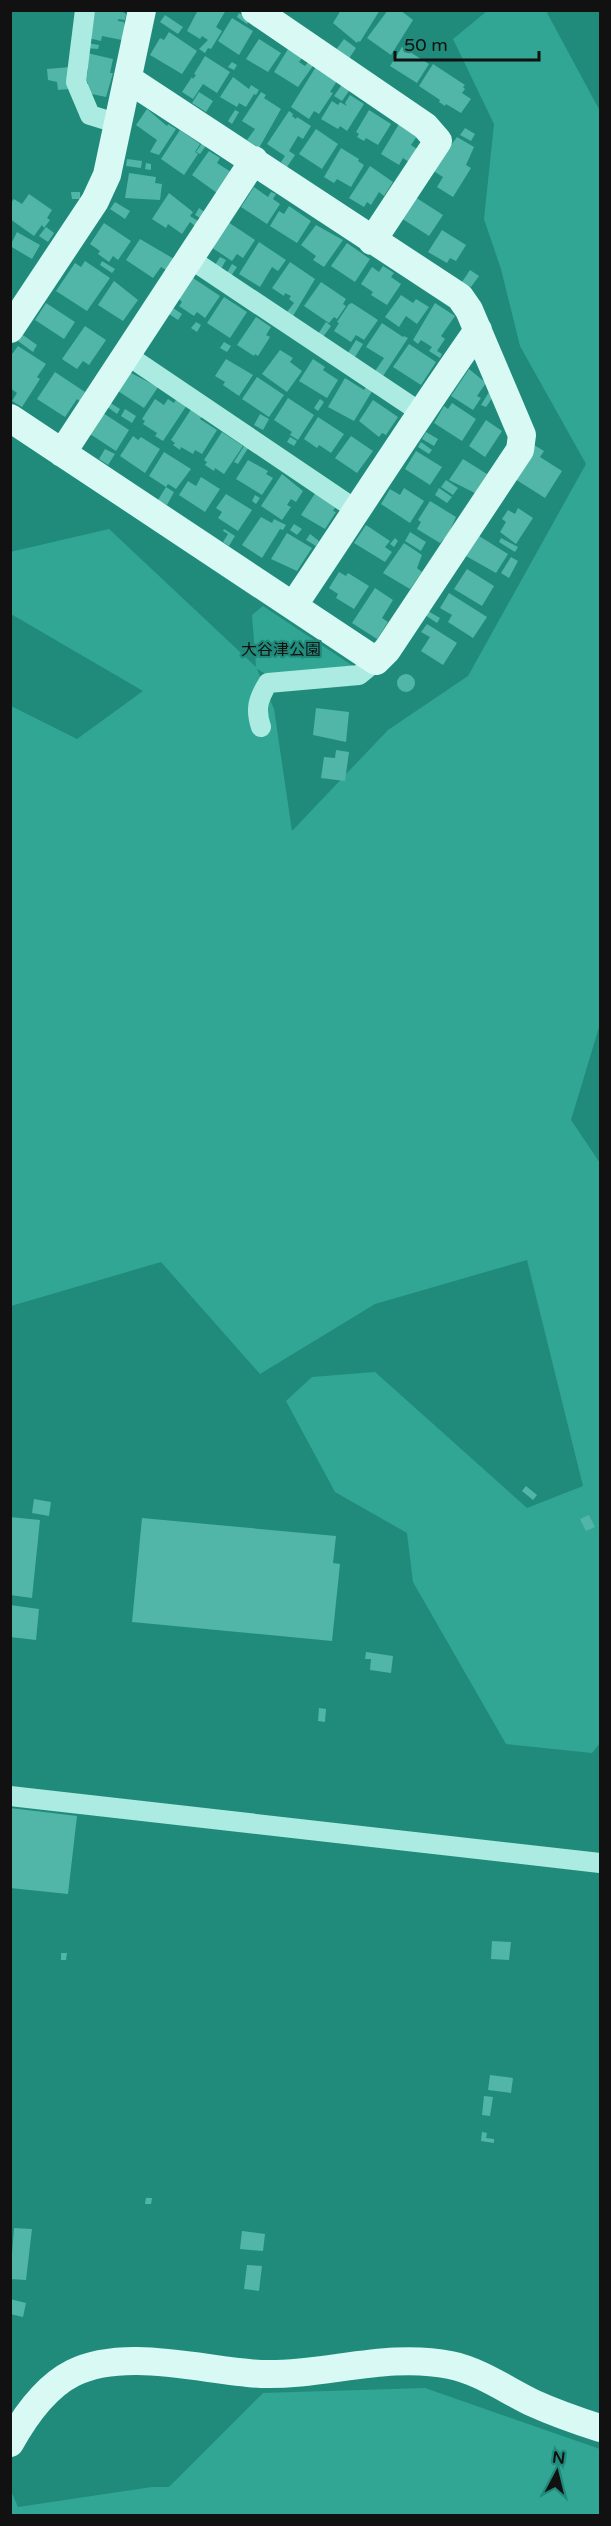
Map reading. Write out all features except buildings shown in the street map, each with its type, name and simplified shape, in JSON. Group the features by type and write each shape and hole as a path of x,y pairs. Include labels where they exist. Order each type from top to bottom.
{"street":[{"path":"85,10 76,82 90,116 119,124"},
{"path":"10,330 94,201 107,175 142,10"},
{"path":"255,10 425,126 438,141 372,241"},
{"path":"128,79 460,297 470,310 522,435 520,450 387,650 376,662 358,675 268,683 260,696 257,713 261,727"},
{"path":"62,453 254,160"},
{"path":"189,258 420,412"},
{"path":"293,606 358,511 420,412 478,330"},
{"path":"127,355 358,511"},
{"path":"10,418 376,662"},
{"path":"10,1796 600,1863"},
{"path":"10,2443 20,2425 43,2396 73,2373 118,2360 260,2374 301,2373 410,2361 452,2365 490,2380 532,2403 600,2428"}],"green space":[{"name":"大谷津公園","path":"487,11 546,11 600,111 600,1024 571,1120 600,1163 600,1743 592,1753 506,1744 413,1582 407,1533 335,1492 286,1401 312,1377 375,1372 527,1508 583,1486 527,1260 375,1304 260,1374 161,1262 11,1306 11,706 77,739 143,691 11,614 10,552 109,529 256,667 252,615 263,606 353,666 271,677 257,669 274,709 292,831 388,730 468,676 586,464 520,346 501,269 484,219 494,124 453,39"},
{"path":"425,2388 600,2449 600,2515 11,2515 11,2491 18,2507 152,2487 169,2487 263,2393"}]}
